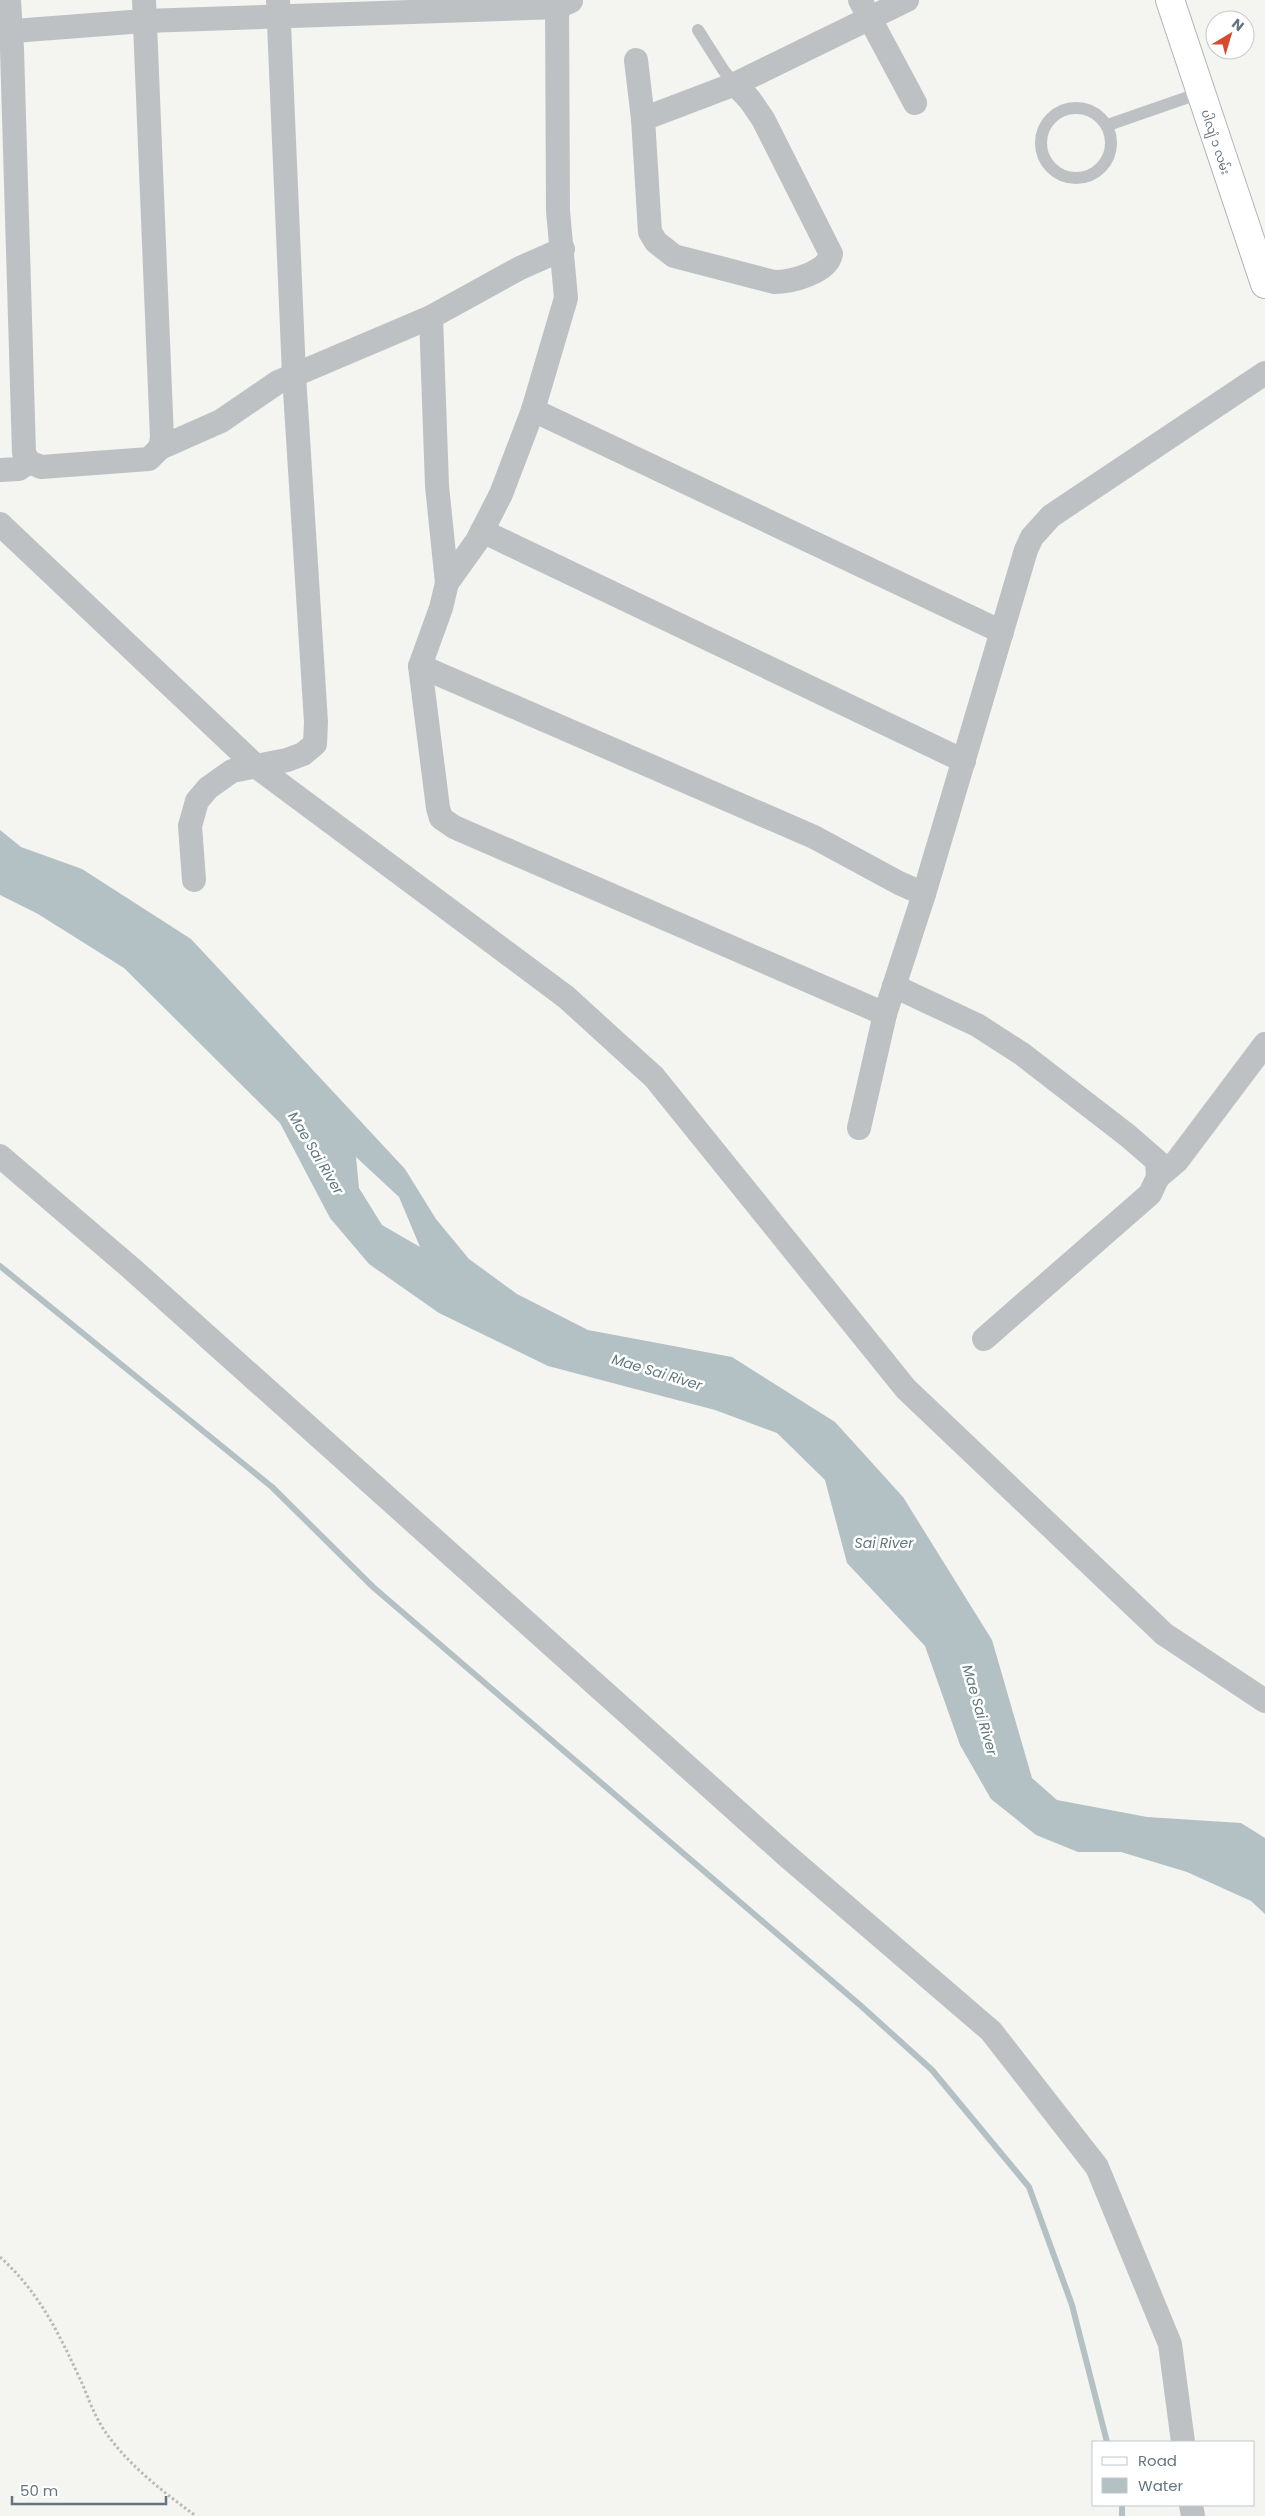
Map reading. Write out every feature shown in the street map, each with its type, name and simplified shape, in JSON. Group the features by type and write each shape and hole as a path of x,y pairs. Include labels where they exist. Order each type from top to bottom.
{"street":[{"path":"8,0 5,32 24,453 29,462 41,467 149,459 160,448 221,421 278,382 431,317 520,268 563,249"},
{"path":"643,119 735,84 864,10 907,0"},
{"name":"ပါလျံ ၁ လမ်း","path":"1170,0 1265,284"},
{"path":"5,32 144,10 563,2 558,211 566,298 533,410 501,494 482,531 447,583"},
{"path":"194,880 190,826 197,801 208,788 232,770 257,767 287,760 303,754 315,744 316,722 294,375 279,8"},
{"path":"144,10 162,438 160,448"},
{"path":"864,10 915,103"},
{"path":"636,60 643,119 650,232 656,242 674,256 774,282 789,282 826,265 832,254 763,119 750,100 735,84"},
{"path":"431,317 438,486 447,583 441,608 420,666 438,808 441,818 454,827 885,1014"},
{"path":"859,1128 885,1014 924,894 1026,550 1032,537 1051,516 1265,373"},
{"path":"533,410 1002,632"},
{"path":"0,470 19,469 29,462"},
{"path":"0,524 257,767 566,997 654,1077 906,1389 1164,1634 1265,1701"},
{"path":"482,531 964,761"},
{"path":"420,666 814,837 899,883 924,894"},
{"path":"894,986 977,1025 1022,1054 1127,1135 1157,1162 1158,1177"},
{"path":"984,1339 1150,1194 1158,1177 1177,1161 1265,1044"},
{"path":"0,1156 161,1294 786,1855 991,2031 1096,2167 1170,2344 1183,2441"}],"lane":[{"path":"698,30 724,71 735,84"},
{"path":"1108,124 1200,93"},
{"path":"1063,109 1088,109 1108,124 1112,149 1100,171 1076,180 1052,172 1040,150 1044,125 1063,109"}],"path":[{"path":"0,2258 34,2292 63,2343 104,2429 123,2452 167,2495 196,2516"}],"water":[{"name":"Sai River","path":"0,830 21,847 82,869 191,939 405,1169 436,1219 469,1259 517,1294 588,1330 732,1357 835,1422 903,1497 992,1640 1032,1778 1057,1800 1147,1817 1241,1823 1265,1838 1265,1914 1251,1901 1187,1872 1121,1852 1078,1852 1036,1835 991,1799 960,1745 925,1646 847,1563 825,1480 777,1433 715,1410 548,1366 439,1313 369,1264 330,1218 280,1123 124,968 38,914 0,895","holes":["356,1157 399,1197 420,1247 382,1225 359,1188"]}],"waterway":[{"path":"0,1266 272,1487 373,1587 860,2005 932,2070 1029,2187 1072,2305 1107,2441"},
{"path":"1122,2506 1122,2516"}],"water label":[{"name":"Mae Sai River","path":"316,1153"},
{"name":"Mae Sai River","path":"657,1372"},
{"name":"Mae Sai River","path":"980,1710"}]}
